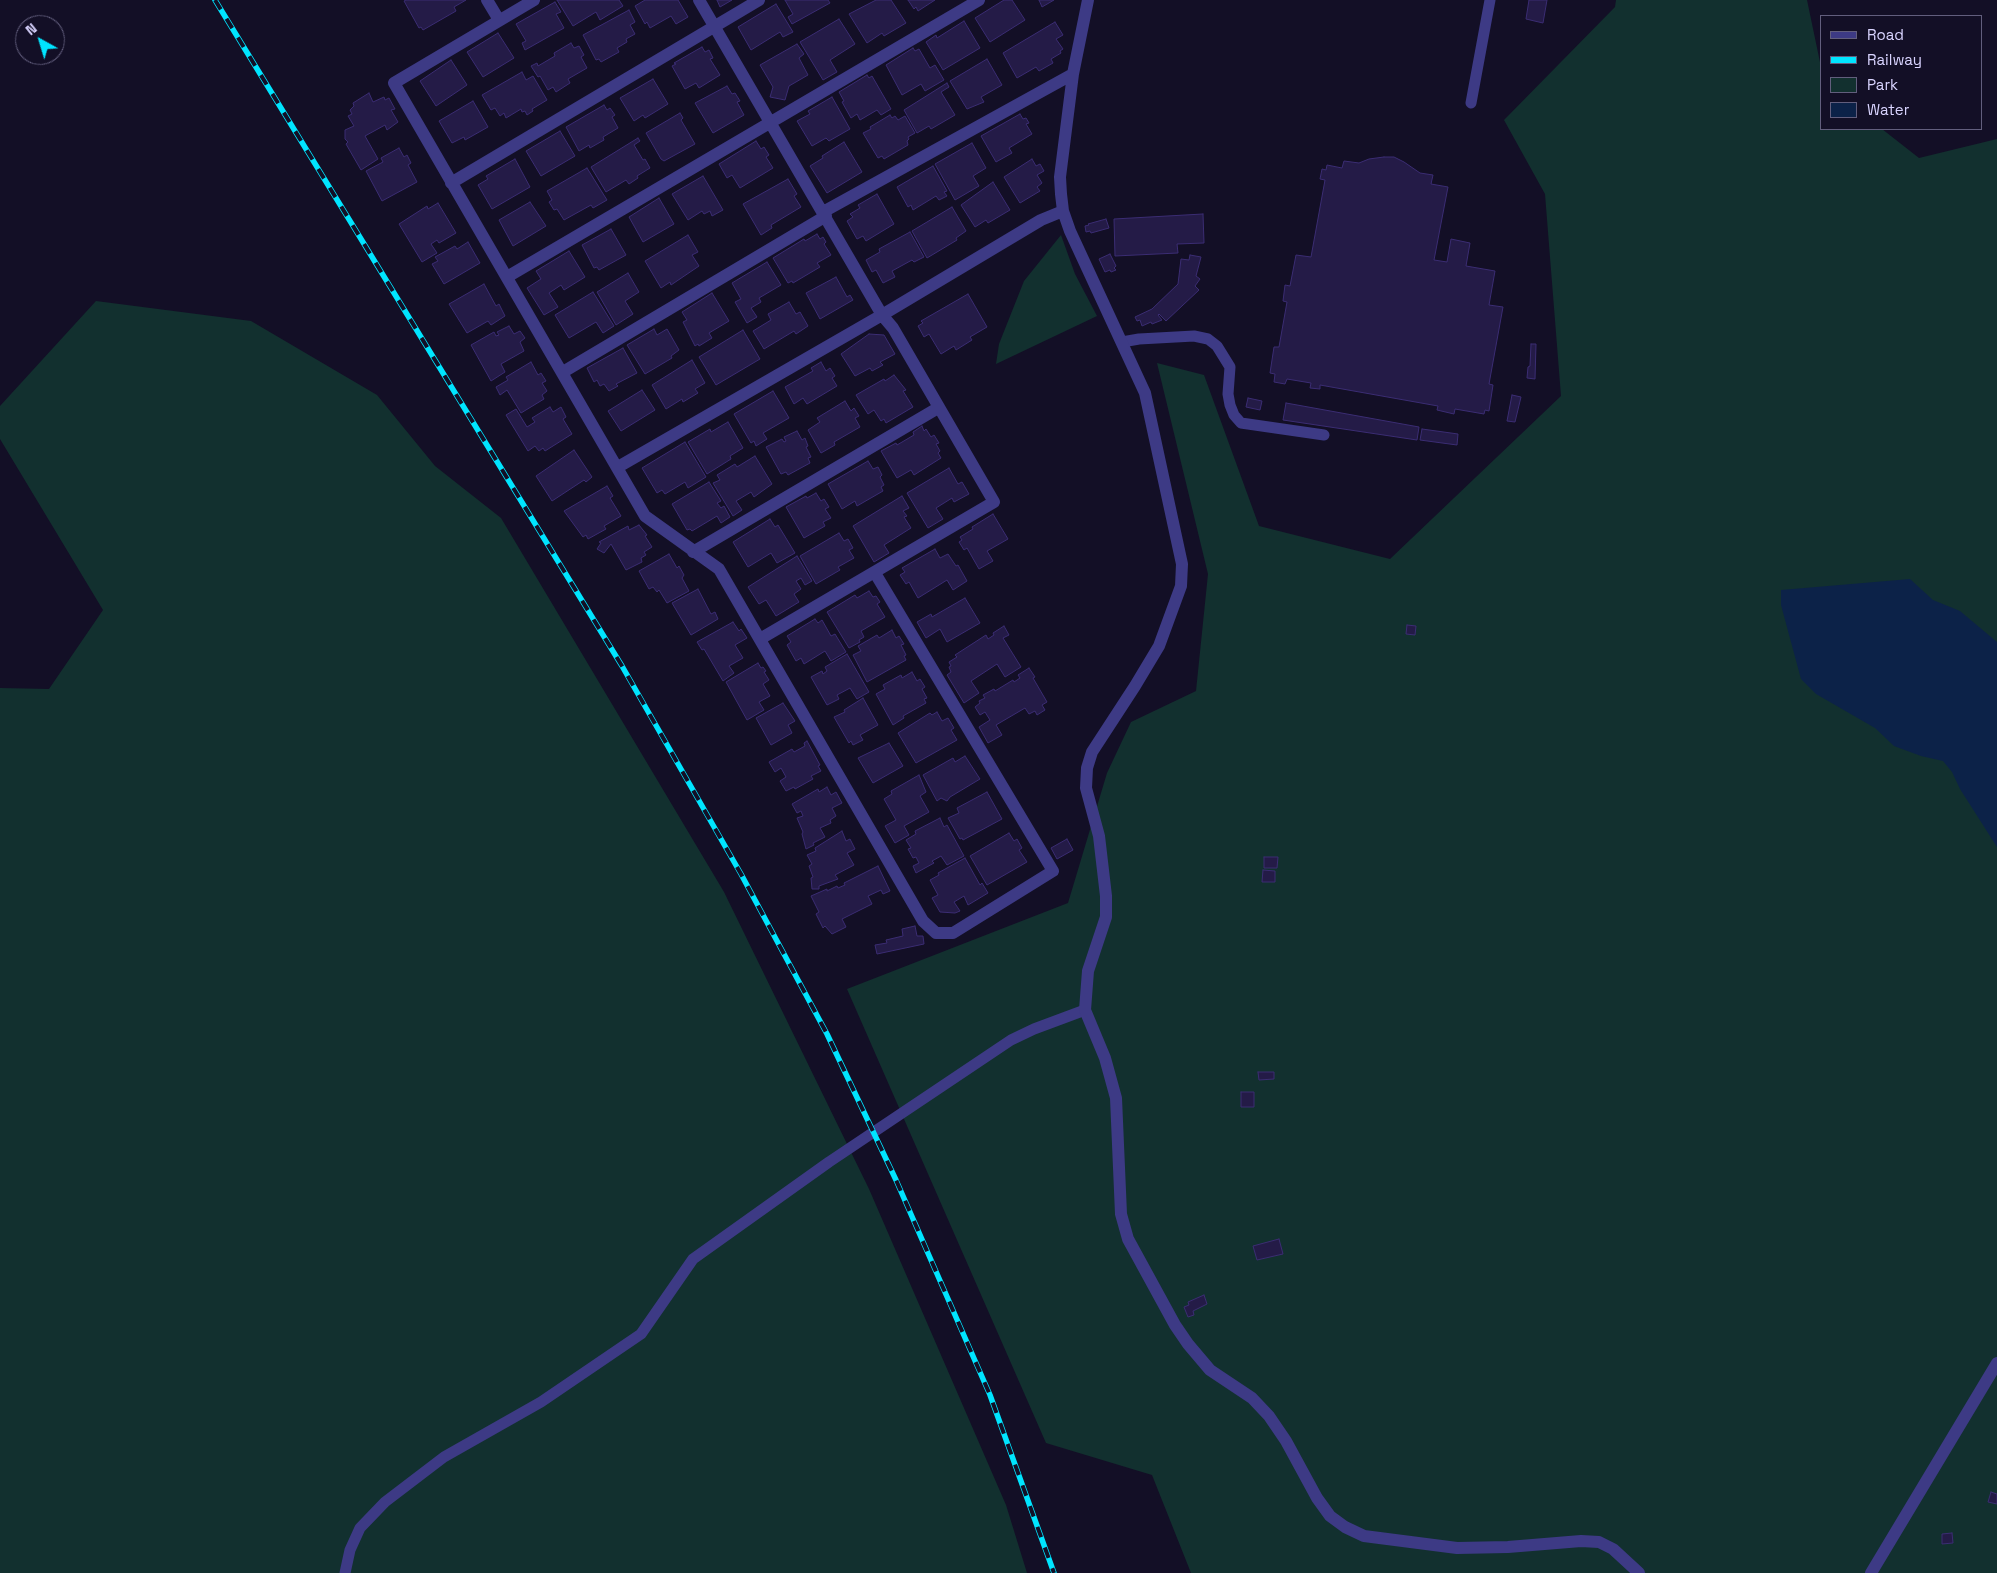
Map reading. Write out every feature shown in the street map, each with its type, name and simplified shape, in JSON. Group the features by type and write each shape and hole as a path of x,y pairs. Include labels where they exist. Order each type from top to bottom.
{"street":[{"path":"487,0 499,20"},
{"path":"534,0 394,83 645,516 693,552 720,569 923,921 936,933 953,933 1053,871 875,573"},
{"path":"699,0 882,315 893,328 994,502 760,639"},
{"path":"451,183 759,0"},
{"path":"507,277 979,0"},
{"path":"1088,0 1073,74 1060,177 1064,211 1070,231 1145,393 1182,564 1181,586 1159,646 1092,752 1086,788 1099,836 1106,896 1106,918 1088,971 1085,1010 1105,1058 1116,1098 1120,1214 1128,1239 1175,1325 1188,1344 1210,1370 1252,1398 1269,1416 1286,1441 1317,1498 1330,1516 1345,1527 1364,1536 1457,1548 1508,1547 1581,1541 1599,1542 1613,1549 1638,1573"},
{"path":"563,372 825,214 1073,74"},
{"path":"618,467 882,315 1040,220 1064,211"},
{"path":"693,552 938,408"},
{"path":"1871,1573 1997,1363"}],"lane":[{"path":"1471,103 1490,0"},
{"path":"1122,342 1139,339 1194,336 1208,339 1217,346 1230,367 1228,394 1230,405 1234,415 1241,423 1324,435"},
{"path":"345,1573 350,1550 360,1528 385,1502 444,1457 541,1402 641,1334 693,1259 829,1162 1011,1040 1034,1029 1085,1010"}],"green space":[{"path":"1616,0 1807,0 1820,62 1820,130 1883,130 1919,158 1997,139 1997,1573 1191,1573 1152,1475 1046,1443 847,989 1068,903 1107,773 1131,722 1196,691 1208,574 1157,363 1204,375 1259,526 1390,559 1561,396 1545,194 1504,120 1615,7"},
{"path":"1061,235 1075,274 1097,316 996,364 999,344 1024,281"},
{"path":"96,301 251,321 377,395 435,466 501,518 724,892 869,1189 1006,1505 1027,1573 0,1573 0,688 49,689 103,610 0,439 0,406"}],"water":[{"path":"1910,579 1933,600 1960,611 1997,642 1997,847 1960,789 1952,772 1943,761 1921,756 1894,746 1875,728 1816,694 1801,679 1781,605 1781,590"}],"building":[{"path":"466,0 454,7 456,11 423,30 421,27 419,28 404,1"},
{"path":"557,0 619,0 623,6 600,20 596,12 573,26"},
{"path":"645,0 678,0 688,17 676,24 671,16 650,28 647,22 645,24 635,6"},
{"path":"717,0 732,0 720,7"},
{"path":"785,0 828,0 830,3 792,24 788,17 793,14"},
{"path":"876,0 891,0 906,23 884,36 882,33 867,43 849,14"},
{"path":"908,0 935,0 918,11 916,7 914,9"},
{"path":"1004,0 1012,0 1025,20 990,42 975,18"},
{"path":"1039,0 1054,0 1042,7"},
{"path":"1529,0 1547,0 1543,23 1526,19"},
{"path":"555,2 561,12 556,14 564,28 525,50 522,43 526,41 516,24"},
{"path":"776,4 793,32 783,37 780,32 751,50 738,27"},
{"path":"629,10 635,22 630,25 635,34 626,39 627,42 617,48 619,52 601,62 599,59 596,60 583,35"},
{"path":"839,19 855,44 830,60 837,72 823,80 800,42"},
{"path":"964,21 980,48 943,70 926,42 936,35 937,38"},
{"path":"1055,22 1063,35 1056,39 1063,49 1060,51 1061,53 1051,59 1053,63 1039,71 1036,67 1017,78 1003,53"},
{"path":"498,33 514,58 483,77 467,52"},
{"path":"571,43 574,48 579,46 584,55 581,57 587,68 568,79 570,83 556,92 553,87 548,90 540,76 538,77 531,66 537,63 538,66 555,56 554,53"},
{"path":"797,44 804,54 799,58 808,75 789,86 785,100 770,97 773,87 760,65"},
{"path":"702,47 705,52 709,50 713,58 710,59 720,75 699,88 696,83 685,89 672,66"},
{"path":"913,48 915,51 919,49 930,68 935,65 944,80 925,91 921,84 902,95 886,65"},
{"path":"987,59 1002,85 981,97 984,102 967,109 950,81"},
{"path":"451,60 467,85 436,106 420,81"},
{"path":"522,72 526,80 533,76 547,100 532,109 533,111 527,115 521,109 506,118 504,113 500,116 495,108 491,110 482,95"},
{"path":"867,75 869,78 872,76 891,109 881,115 877,110 860,120 857,114 851,118 839,92"},
{"path":"653,79 668,104 645,118 643,115 634,121 620,98"},
{"path":"947,83 949,87 941,92 955,115 931,129 929,126 917,133 904,110"},
{"path":"727,86 740,101 737,102 744,115 713,133 695,103"},
{"path":"369,93 373,102 384,97 385,100 389,98 395,109 391,110 398,122 387,130 385,125 365,136 378,159 361,170 346,144 348,142 345,139 345,130 354,126 348,116 352,114 350,110 354,106 353,103"},
{"path":"832,97 850,129 829,141 826,138 812,146 797,121 810,114 808,111"},
{"path":"473,101 488,127 465,140 464,137 452,143 439,121"},
{"path":"604,105 607,110 610,108 615,115 612,117 618,128 603,137 604,140 590,148 589,145 579,151 566,127"},
{"path":"680,113 683,118 681,120 695,144 664,161 646,133"},
{"path":"1020,114 1029,123 1026,124 1032,134 1009,148 1012,153 996,162 981,136"},
{"path":"890,115 892,118 895,116 898,120 905,116 915,133 908,137 908,145 884,159 882,156 878,158 863,133"},
{"path":"560,131 575,156 541,176 526,151"},
{"path":"638,138 640,141 634,145 650,168 637,176 638,178 629,184 626,180 606,192 591,167"},
{"path":"756,141 761,149 764,147 769,155 766,157 773,168 740,188 732,175 727,178 719,164"},
{"path":"844,142 862,172 827,193 810,166"},
{"path":"972,143 986,168 973,176 979,186 955,200 935,164"},
{"path":"399,148 404,157 407,155 411,163 408,165 417,182 382,201 366,171 383,162 381,158"},
{"path":"1394,157 1420,173 1433,175 1431,184 1448,187 1434,260 1447,262 1451,239 1470,243 1466,266 1495,271 1489,305 1503,307 1489,384 1493,385 1489,411 1485,410 1484,414 1455,409 1454,414 1437,410 1438,406 1320,385 1320,389 1310,388 1311,383 1287,379 1285,384 1274,382 1275,374 1270,373 1274,347 1279,347 1287,302 1283,301 1285,285 1290,286 1296,255 1311,257 1325,180 1320,179 1322,169 1326,170 1327,165 1342,168 1344,161 1359,163 1369,159"},
{"path":"515,159 530,187 492,209 478,185 488,179 486,176"},
{"path":"1032,159 1036,166 1040,164 1044,171 1037,175 1042,183 1037,187 1040,191 1020,203 1004,177"},
{"path":"933,166 947,191 944,192 947,196 939,200 936,196 913,210 911,205 908,207 897,187"},
{"path":"587,168 607,200 593,208 591,205 564,220 557,209 554,210 549,202 552,200 547,191"},
{"path":"703,176 723,210 712,216 710,211 704,214 702,211 688,220 672,194"},
{"path":"788,179 797,194 794,196 801,207 771,225 772,228 761,235 743,204"},
{"path":"993,182 1010,210 988,223 986,220 975,227 961,205"},
{"path":"877,194 894,224 866,241 863,236 857,239 847,221 853,217 850,214 860,208 858,205"},
{"path":"659,198 674,224 643,242 629,217"},
{"path":"530,202 546,226 513,246 499,220"},
{"path":"438,203 456,233 439,243 437,240 431,244 437,253 422,262 399,224 427,206 428,209"},
{"path":"952,207 966,231 956,238 957,240 927,258 912,231"},
{"path":"1203,214 1204,243 1177,244 1178,253 1115,256 1114,219"},
{"path":"1106,219 1109,228 1091,233 1090,231 1086,232 1085,226 1088,224"},
{"path":"611,229 626,255 599,270 597,267 594,268 582,245"},
{"path":"910,232 924,257 914,262 912,260 892,271 895,277 883,283 876,270 872,272 866,260 880,252 879,249"},
{"path":"817,234 820,239 823,237 826,242 824,244 831,255 817,263 820,267 793,283 792,281 788,283 773,258 804,239 805,241"},
{"path":"688,235 698,252 692,255 699,266 671,285 670,282 661,288 645,261"},
{"path":"468,242 480,263 444,284 432,264 438,261 435,257 455,246 457,249"},
{"path":"569,251 585,277 564,290 561,285 549,293 558,307 544,315 527,288 541,279 536,271"},
{"path":"1110,254 1116,270 1105,272 1099,259"},
{"path":"1190,255 1201,257 1196,276 1200,279 1195,286 1199,290 1166,321 1159,314 1162,320 1142,326 1140,320 1137,321 1135,317 1152,309 1178,284 1181,259 1189,260"},
{"path":"767,262 781,285 759,298 761,302 751,308 757,317 747,323 735,302 741,299 732,283"},
{"path":"628,273 639,292 625,301 633,314 616,325 597,292"},
{"path":"836,277 847,297 850,295 853,300 820,319 806,293"},
{"path":"484,284 496,306 499,304 505,316 491,325 488,321 467,333 449,304"},
{"path":"593,292 614,326 603,333 596,322 569,338 555,315"},
{"path":"712,293 729,321 709,333 712,338 699,346 698,344 695,346 683,322 687,320 682,312"},
{"path":"968,294 987,327 970,337 972,340 956,350 954,346 941,354 929,334 924,337 918,326 923,323 921,321"},
{"path":"789,302 796,314 800,312 808,326 796,334 794,331 764,349 753,331 771,320 768,314"},
{"path":"509,326 514,334 520,331 525,338 520,342 524,351 501,364 505,372 491,381 471,345 494,332 496,336 499,335 497,332"},
{"path":"654,329 657,335 667,329 679,350 671,356 672,358 645,374 627,345"},
{"path":"743,330 760,359 716,385 699,357"},
{"path":"869,334 884,335 895,354 880,362 883,365 872,371 870,368 855,376 841,354"},
{"path":"1531,344 1536,344 1535,379 1527,378 1528,367 1530,366"},
{"path":"623,348 637,373 616,384 618,386 609,391 604,384 600,386 597,380 594,382 587,368"},
{"path":"692,360 705,383 695,389 698,393 683,402 682,399 666,409 652,385"},
{"path":"531,362 538,375 541,373 546,381 542,383 547,391 542,395 544,399 521,413 507,390 500,395 496,387 508,380 506,377"},
{"path":"821,362 826,371 830,368 835,376 832,378 837,386 807,404 803,398 794,404 785,387 813,371 811,368"},
{"path":"894,375 906,390 903,391 913,407 886,423 884,419 881,421 874,410 868,414 856,395"},
{"path":"642,390 655,410 621,431 608,411"},
{"path":"773,391 789,418 763,433 767,439 756,446 754,441 751,443 734,414"},
{"path":"1512,395 1521,397 1515,422 1507,421"},
{"path":"1248,398 1262,401 1260,410 1246,407"},
{"path":"845,401 851,411 854,408 859,416 855,418 860,427 834,442 835,445 821,453 808,430 820,422 817,418"},
{"path":"1286,403 1419,427 1417,440 1283,420"},
{"path":"550,407 553,412 561,407 566,417 563,419 572,434 545,451 543,448 539,451 535,446 528,451 506,415 516,409 527,427 535,422 532,418"},
{"path":"728,422 743,448 730,456 731,459 707,474 688,442 710,429 711,432"},
{"path":"922,426 924,431 926,429 931,437 934,435 939,443 936,444 941,458 914,475 911,470 897,478 881,451 896,443 897,445 914,435 913,432"},
{"path":"1422,429 1458,434 1457,445 1420,440"},
{"path":"797,431 802,440 805,438 808,446 806,447 811,457 808,458 810,463 788,475 786,472 781,474 766,447 782,439 784,442 786,441 784,437"},
{"path":"685,442 706,477 688,488 685,482 665,494 662,490 657,493 642,468"},
{"path":"574,450 592,477 586,482 584,480 552,501 536,476"},
{"path":"755,456 772,484 754,497 751,492 736,501 742,510 733,516 713,483 720,480 717,475 735,464 737,467"},
{"path":"868,461 873,469 878,467 882,475 880,477 884,485 881,487 883,491 857,506 855,501 842,509 828,484"},
{"path":"949,468 958,484 962,482 969,494 954,502 952,498 936,508 943,519 928,528 907,493"},
{"path":"709,482 721,501 717,503 721,508 724,506 730,517 721,523 717,516 692,531 690,529 687,530 672,504"},
{"path":"607,486 613,496 610,498 621,516 604,526 606,529 588,539 586,535 583,537 564,511"},
{"path":"816,493 821,501 824,499 829,507 825,509 831,518 823,522 825,526 804,538 786,507 806,496 807,498"},
{"path":"902,496 909,508 903,511 907,516 904,517 911,528 884,545 889,553 874,562 853,526"},
{"path":"993,514 1008,539 987,551 993,561 979,569 967,548 964,550 959,542 962,540 960,537"},
{"path":"770,519 775,527 778,525 795,553 777,563 771,553 748,567 733,542"},
{"path":"639,525 647,535 645,536 652,547 644,552 646,555 641,558 642,562 626,570 611,544 604,553 597,549 601,543 599,542 628,526 629,530"},
{"path":"839,533 844,541 848,539 853,548 849,550 854,558 838,567 840,570 816,584 800,556"},
{"path":"935,549 940,558 948,554 956,566 958,565 967,581 953,590 947,580 918,598 909,582 906,584 900,575 905,572 902,568"},
{"path":"669,554 677,568 679,566 684,575 682,578 689,591 667,603 659,590 657,592 653,587 649,589 639,571"},
{"path":"797,556 812,581 805,585 801,578 796,581 801,589 794,594 799,602 776,616 766,600 759,604 748,587"},
{"path":"698,589 711,614 715,612 718,619 691,635 672,603"},
{"path":"869,591 880,602 877,604 885,617 861,631 864,637 859,640 860,642 849,648 827,612 855,595 857,598"},
{"path":"965,598 980,623 947,642 940,629 926,638 917,622 931,614 932,617"},
{"path":"815,619 818,623 822,620 831,636 835,634 846,652 831,661 825,651 804,664 801,658 796,661 787,645 791,642 787,636"},
{"path":"733,622 747,638 735,645 743,658 729,666 734,673 723,681 704,649 702,650 697,642"},
{"path":"1407,625 1416,626 1415,635 1406,634"},
{"path":"1004,626 1009,635 1003,638 1021,667 1005,677 997,664 971,681 979,693 964,703 947,675 951,672 949,662 957,657 955,655 986,635 988,639 994,635 993,633"},
{"path":"892,630 896,638 899,636 904,644 901,645 906,655 904,656 906,660 867,682 853,655 861,651 858,646 877,635 879,638"},
{"path":"847,654 869,692 857,699 850,688 837,695 839,699 827,705 811,677 822,671 823,674 827,671 825,667"},
{"path":"758,663 766,671 764,672 769,680 763,684 770,696 759,702 764,710 747,720 726,682"},
{"path":"1029,668 1047,702 1042,705 1045,710 1037,715 1035,711 1029,714 1025,708 996,725 1002,735 988,743 979,727 990,720 985,712 980,715 975,707 980,703 979,701 985,698 983,695 994,689 995,691 1013,680 1014,682 1020,678 1018,675"},
{"path":"912,672 917,681 920,679 925,687 922,689 927,698 924,699 926,703 903,716 904,718 893,725 876,694 885,689 883,685 901,675 902,678"},
{"path":"863,698 878,725 860,735 863,740 853,745 851,741 849,743 834,717 845,712 844,710"},
{"path":"783,703 795,721 788,725 792,733 771,745 756,718"},
{"path":"937,712 942,721 948,718 954,728 951,730 957,740 916,763 898,733 930,713 932,715"},
{"path":"807,741 820,765 818,766 821,771 811,776 813,779 795,789 794,787 786,791 780,781 786,777 781,768 775,772 769,762 792,749 794,752 805,746 804,743"},
{"path":"889,743 903,766 873,783 858,758"},
{"path":"965,756 980,779 950,797 947,801 941,798 937,801 923,775 953,758 955,762"},
{"path":"919,775 926,792 920,796 929,812 904,826 909,835 895,843 885,826 896,820 884,799 892,794 891,791"},
{"path":"827,787 831,795 836,792 842,803 832,808 836,816 830,820 831,823 820,828 825,837 806,849 803,832 797,818 803,816 801,811 797,813 792,804 818,789 819,792"},
{"path":"987,792 1002,819 963,840 962,838 960,839 948,818 959,813 957,808"},
{"path":"940,818 944,827 947,825 964,856 947,865 941,856 932,861 934,863 916,873 913,866 919,863 916,857 913,858 908,849 911,848 906,840 916,834 915,831"},
{"path":"842,831 846,841 850,839 855,849 847,853 854,865 835,875 838,879 819,886 819,889 812,889 811,878 813,877 809,866 812,864 807,855 816,851 815,848"},
{"path":"1009,833 1014,841 1017,839 1022,848 1019,850 1027,862 987,885 970,856"},
{"path":"1067,839 1073,850 1057,859 1051,848"},
{"path":"1264,857 1278,857 1277,868 1264,868"},
{"path":"965,858 980,885 982,883 988,893 968,905 964,896 954,902 960,911 955,913 940,912 932,898 938,895 930,880 939,875 938,873"},
{"path":"878,866 890,891 883,894 881,890 868,896 872,904 842,919 846,927 832,934 825,926 823,928 816,914 819,912 811,896 827,889 827,891 837,886 838,888 845,885 844,883"},
{"path":"1263,870 1275,871 1275,882 1262,882"},
{"path":"915,926 917,936 923,936 924,944 877,954 875,945 887,943 886,940 903,936 902,929"},
{"path":"1258,1072 1274,1072 1274,1079 1259,1080"},
{"path":"1241,1092 1254,1092 1254,1107 1241,1107"},
{"path":"1279,1239 1283,1254 1257,1260 1253,1246"},
{"path":"1204,1295 1207,1304 1193,1311 1194,1315 1188,1317 1184,1307 1189,1305 1188,1302"},
{"path":"1991,1492 1997,1494 1997,1504 1988,1502"},
{"path":"1952,1533 1953,1543 1942,1544 1942,1534"}],"railway":[{"path":"215,0 622,666 741,874 827,1034 896,1180 990,1395 1054,1573"}]}
